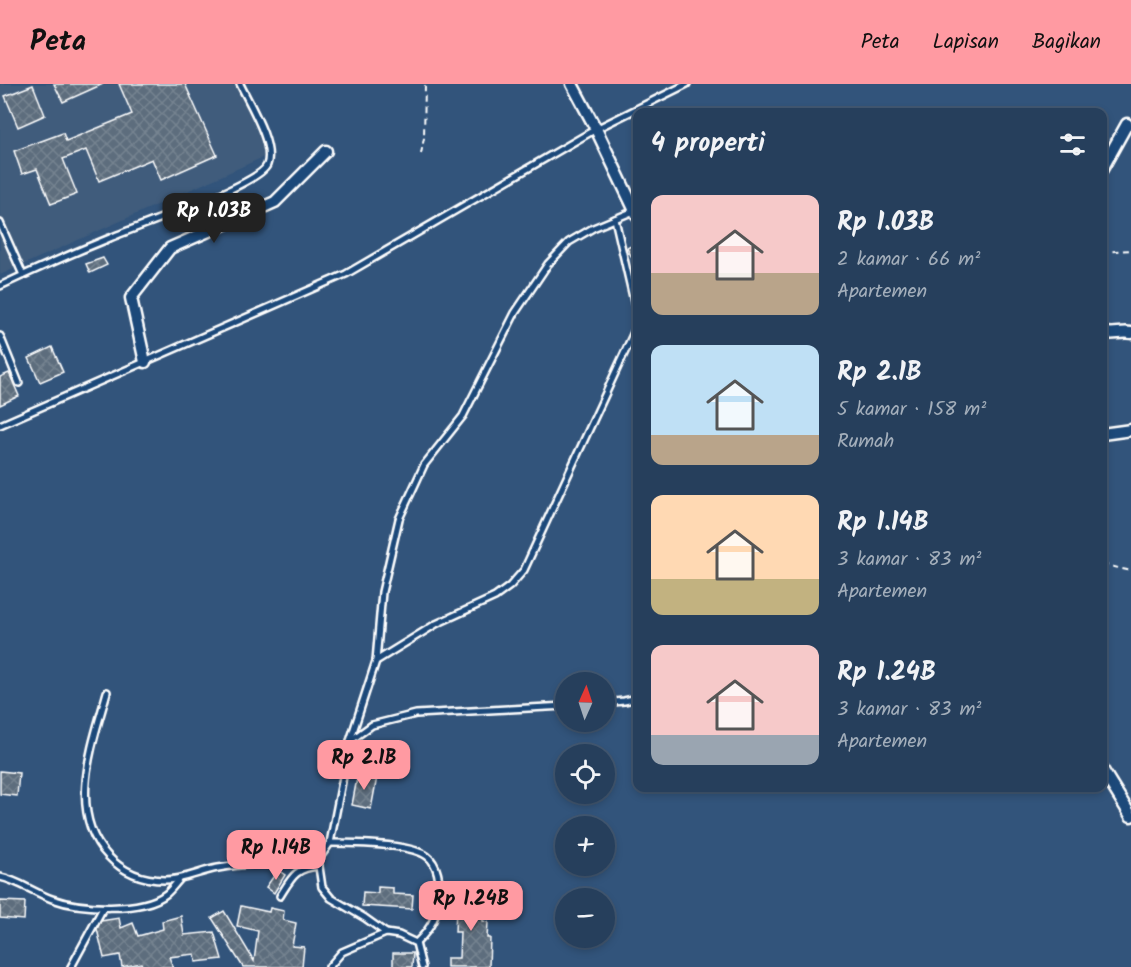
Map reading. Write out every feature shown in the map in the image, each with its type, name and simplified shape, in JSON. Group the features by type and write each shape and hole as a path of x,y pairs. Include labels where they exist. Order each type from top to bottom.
{"street":[{"path":"572,84 633,208"},
{"path":"1107,160 1127,124"},
{"path":"145,362 131,298 170,248 275,202 326,152"},
{"path":"1107,334 1122,331 1131,333"},
{"path":"1107,433 1131,430"},
{"path":"1107,777 1131,816"}],"lane":[{"path":"0,286 111,237 204,201 261,173 268,160 268,144 240,84"},
{"path":"638,108 687,84"},
{"path":"0,425 346,274 596,129 633,111"},
{"path":"280,896 293,874 318,863 330,843 350,741 376,661 381,592 393,541 399,519 424,465 463,416 515,313 548,264 569,242 593,228 633,215"},
{"path":"615,219 633,297"},
{"path":"0,224 23,275"},
{"path":"376,661 436,624 495,597 510,586 524,570 633,334"},
{"path":"0,336 19,383"},
{"path":"107,692 87,772 86,814 99,847 115,864 129,873 144,877 179,880 216,868 318,863"},
{"path":"615,702 633,699"},
{"path":"350,741 372,725 416,714 555,707"},
{"path":"330,843 407,848 429,857 435,867 440,885 439,900 436,917 429,931 416,943"},
{"path":"318,863 322,887 331,898 386,933 399,935 416,943"},
{"path":"0,877 54,900 103,908 150,902 166,894 179,880"},
{"path":"71,967 103,908"},
{"path":"329,967 342,952 386,933"},
{"path":"416,943 422,967"}],"path":[{"path":"421,154 424,138 425,84"},
{"path":"1107,252 1131,250"},
{"path":"1107,565 1131,571"}],"shaded area":[{"path":"0,84 236,84 268,155 0,275"}],"building":[{"path":"54,84 103,84 63,102"},
{"path":"119,84 185,84 217,155 161,180 152,159 99,181 86,150 63,159 77,194 51,204 37,169 22,174 14,151 63,133 66,141 132,114"},
{"path":"33,85 45,115 18,127 5,96"},
{"path":"633,245 633,259 627,248"},
{"path":"103,258 107,265 90,273 86,264"},
{"path":"52,347 63,372 40,382 29,358"},
{"path":"9,373 19,396 0,405 0,377"},
{"path":"0,771 19,773 17,796 0,794"},
{"path":"358,773 377,777 371,809 352,805"},
{"path":"278,870 285,875 274,893 266,887"},
{"path":"378,887 393,888 393,894 413,895 412,909 362,906 363,892 378,893"},
{"path":"480,891 483,921 488,922 487,938 490,938 489,967 447,967 447,958 459,958 460,932 455,932 456,907 454,907 453,893"},
{"path":"0,901 25,902 24,920 0,918"},
{"path":"241,906 269,912 270,908 284,911 283,920 296,923 292,946 304,947 302,967 243,967 212,918 224,911 254,961 258,931 237,926"},
{"path":"181,916 184,935 214,932 222,959 196,962 195,954 169,957 173,967 143,967 141,963 122,967 120,955 104,958 97,929 101,921 119,918 121,928 133,923 138,936 163,929 162,921"},
{"path":"393,953 413,953 412,967 393,967"}]}
